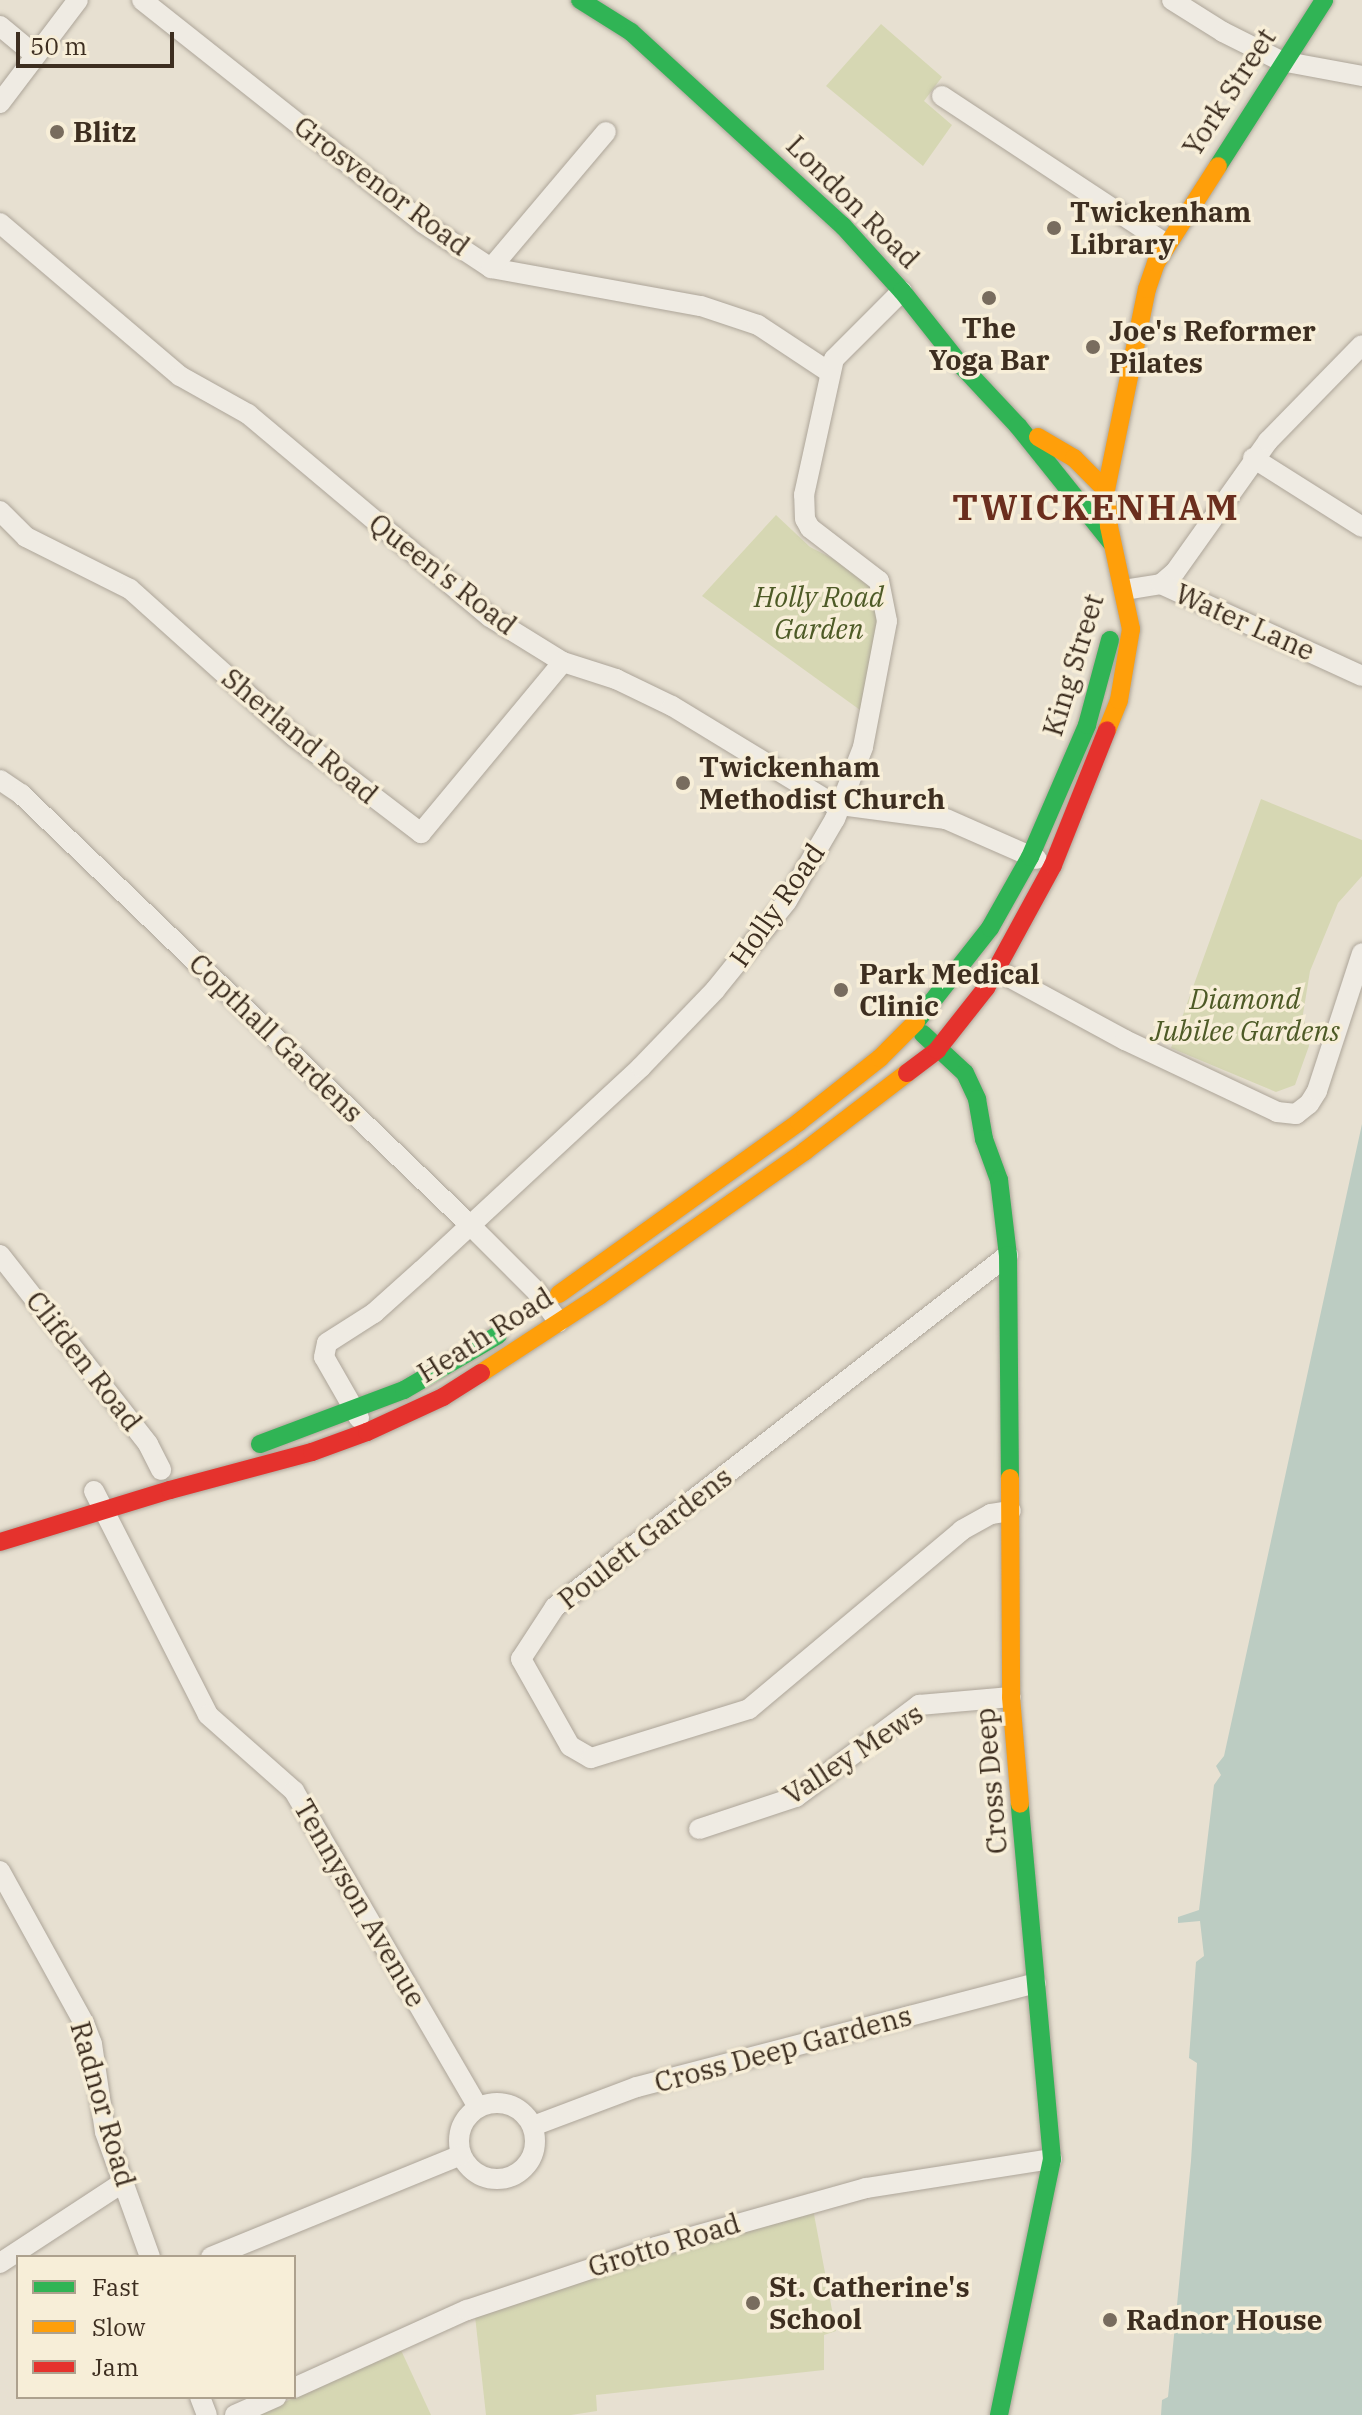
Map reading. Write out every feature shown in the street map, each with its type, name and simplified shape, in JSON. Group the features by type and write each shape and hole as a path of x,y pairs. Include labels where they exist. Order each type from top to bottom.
{"main road":[{"name":"London Road","path":"580,0 631,32"},
{"name":"London Road","path":"605,0 631,32 815,198 902,291 959,363 1018,426 1113,546"},
{"name":"York Street","path":"1106,490 1147,289 1165,243 1281,61 1324,0"},
{"name":"London Road","path":"1018,426 1067,453 1106,490 1113,546 1124,590"},
{"name":"King Street","path":"915,1025 990,928 1030,857 1087,725 1124,590"},
{"name":"King Street","path":"937,1050 964,1019 996,970 1053,865 1119,700 1131,643 1124,590"},
{"name":"Cross Deep","path":"915,1025 937,1050 965,1073 977,1099 984,1139 999,1180 1008,1255 1011,1697 1052,2159 999,2415"},
{"name":"Heath Road","path":"539,1307 799,1122 873,1065 915,1025"},
{"name":"Cross Deep","path":"937,1050 942,1074"},
{"name":"Heath Road","path":"0,1542 312,1452 367,1432 443,1397 559,1322 805,1151 937,1050"},
{"name":"Cross Deep","path":"963,1116 984,1139"},
{"name":"Heath Road","path":"238,1450 355,1411 404,1390 511,1327"}],"street":[{"path":"0,103 78,0"},
{"name":"Grosvenor Road","path":"142,0 423,223 491,268 701,306 758,325 829,372"},
{"path":"1172,0 1223,32 1281,61 1362,76"},
{"path":"0,26 35,55"},
{"path":"942,96 1165,243"},
{"path":"491,268 606,132"},
{"name":"Queen's Road","path":"0,223 180,376 248,414 490,617 563,662 616,679 672,706 841,807 908,811 946,819 1053,865"},
{"name":"Holly Road","path":"355,1411 323,1349 374,1313 641,1067 715,990 787,901 841,807 863,747 887,621 879,581 816,534 805,519 804,495 834,359 902,291"},
{"path":"1161,584 1175,572 1253,458 1306,399 1362,345"},
{"path":"1253,458 1362,527"},
{"name":"Sherland Road","path":"0,511 26,537 130,589 294,736 421,833 563,662"},
{"name":"Water Lane","path":"1124,590 1161,584 1362,676"},
{"name":"Copthall Gardens","path":"0,780 21,794 469,1224 539,1307 559,1322"},
{"path":"996,970 1125,1040 1277,1112 1302,1112 1317,1091 1362,953"},
{"name":"Clifden Road","path":"0,1255 148,1444 162,1470"},
{"name":"Poulett Gardens","path":"1008,1255 555,1607 521,1659 570,1746 591,1758 749,1709 962,1530 991,1514 1011,1511"},
{"path":"355,1411 367,1432"},
{"name":"Tennyson Avenue","path":"94,1491 208,1715 294,1791 478,2107"},
{"name":"Valley Mews","path":"699,1829 796,1797 919,1705 1011,1697"},
{"name":"Radnor Road","path":"0,1871 84,2023 92,2044 105,2132 149,2255"},
{"name":"Cross Deep Gardens","path":"533,2126 637,2087 1036,1983"},
{"path":"506,2103 533,2126 535,2145 528,2164 517,2176 500,2179 484,2176 471,2169 461,2155 458,2137 461,2124 478,2107 506,2103"},
{"path":"216,2255 461,2155"},
{"name":"Grotto Road","path":"296,2387 467,2310 628,2255 866,2188 1052,2159"},
{"path":"0,2263 124,2182"},
{"path":"235,2415 271,2399"}],"green space":[{"path":"881,24 942,77 924,101 952,125 923,166 826,86"},
{"name":"Holly Road Garden","path":"776,515 810,547 861,573 877,599 878,643 867,715 702,596"},
{"name":"Diamond Jubilee Gardens","path":"1261,799 1362,840 1362,876 1338,903 1310,971 1303,1014 1309,1046 1295,1085 1276,1092 1171,1048"},
{"path":"813,2209 836,2331 824,2335 824,2370 596,2395 597,2411 571,2415 486,2415 475,2316 540,2291"},
{"path":"400,2348 431,2415 257,2415"}],"shaded area":[{"path":"1362,1124 1362,2415 1161,2415 1162,2400 1168,2397 1191,2161 1197,2063 1189,2058 1196,1962 1204,1956 1200,1921 1178,1923 1178,1917 1199,1910 1214,1785 1221,1775 1216,1766 1224,1756"}],"traffic: fast":[{"path":"580,0 631,32 843,226 902,291 959,363 1018,426 1111,542"},
{"path":"1218,166 1324,0"},
{"path":"916,1022 990,928 1030,857 1087,725 1110,640"},
{"path":"923,1034 965,1073 977,1099 984,1139 999,1180 1008,1255 1010,1478"},
{"path":"260,1444 404,1390 498,1335"},
{"path":"999,2415 1052,2159 1020,1804"}],"traffic: slow":[{"path":"1107,730 1119,700 1131,629 1109,526 1106,490 1147,289 1156,263 1218,166"},
{"path":"1038,437 1074,458 1106,490"},
{"path":"559,1294 799,1122 880,1058 916,1022"},
{"path":"481,1373 599,1296 805,1151 907,1073"},
{"path":"1010,1478 1011,1697 1020,1804"}],"traffic: jam":[{"path":"907,1073 937,1050 986,988 1053,865 1107,730"},
{"path":"0,1542 170,1490 312,1452 367,1432 443,1397 481,1373"}],"place":[{"name":"Blitz","path":"57,132"},
{"name":"Twickenham Library","path":"1054,228"},
{"name":"The Yoga Bar","path":"989,298"},
{"name":"Joe's Reformer Pilates","path":"1093,347"},
{"name":"Twickenham Methodist Church","path":"683,783"},
{"name":"Park Medical Clinic","path":"841,990"},
{"name":"St. Catherine's School","path":"753,2303"},
{"name":"Radnor House","path":"1110,2320"}],"district":[{"name":"TWICKENHAM","path":"1096,507"}]}
